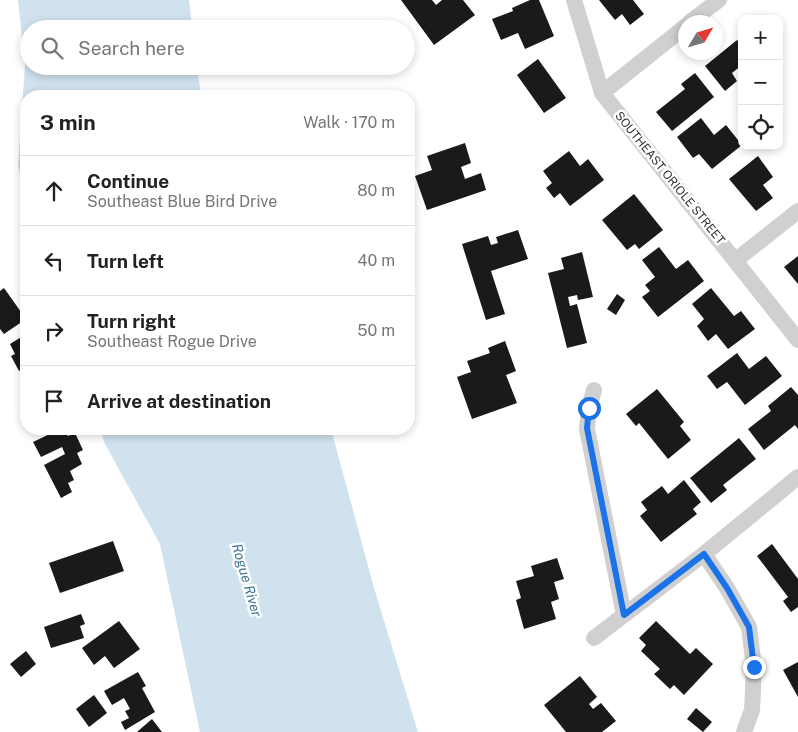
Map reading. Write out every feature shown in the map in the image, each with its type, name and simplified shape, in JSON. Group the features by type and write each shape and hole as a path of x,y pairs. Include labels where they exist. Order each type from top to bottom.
{"street":[{"name":"SOUTHEAST ORIOLE STREET","path":"574,0 602,92 798,340"},
{"path":"699,15 719,0"},
{"path":"602,92 678,32"},
{"path":"736,260 798,211"},
{"path":"594,390 589,408 587,428 624,615"},
{"path":"594,638 704,554 798,477"},
{"path":"704,554 727,588 749,627 754,667 752,710 744,732"}],"water":[{"path":"18,0 189,0 191,20 20,20"},
{"path":"24,75 198,75 200,90 23,90"},
{"path":"20,137 20,173 18,166"},
{"name":"Rogue River","path":"102,435 333,435 374,588 418,732 200,732 160,544 105,444"}],"building":[{"path":"401,0 432,0 436,5 442,0 463,0 475,15 434,45"},
{"path":"530,0 539,0 554,36 525,49 518,33 501,40 492,19 513,11 512,8"},
{"path":"599,0 633,0 644,14 630,25 622,14 615,20"},
{"path":"737,40 738,68 732,73 737,81 725,91 705,66 712,60 723,60 723,51"},
{"path":"538,59 566,98 544,113 517,75"},
{"path":"695,73 714,97 672,131 656,112 685,89 681,84"},
{"path":"701,118 714,135 726,125 738,140 738,148 712,169 699,154 693,158 677,137"},
{"path":"465,143 471,163 461,167 465,179 481,173 486,190 427,210 415,176 432,170 427,156"},
{"path":"569,151 580,166 588,159 604,180 570,206 560,193 554,198 546,188 552,183 543,171"},
{"path":"758,156 773,177 763,185 773,198 756,211 729,179"},
{"path":"634,194 663,230 639,249 635,244 627,250 602,220"},
{"path":"518,230 528,259 491,271 505,314 486,320 462,244 488,236 491,245 498,243 496,237"},
{"path":"659,247 676,269 688,260 704,281 658,317 642,297 650,291 645,285 655,277 642,260"},
{"path":"582,252 593,297 578,300 577,295 568,297 570,306 577,304 587,343 567,348 548,273 564,269 561,258"},
{"path":"798,256 798,284 784,267"},
{"path":"4,288 20,311 20,323 4,334 0,329 0,291"},
{"path":"711,288 734,316 741,311 755,329 728,349 716,334 708,341 697,326 704,319 692,304"},
{"path":"617,294 625,300 616,315 607,309"},
{"path":"20,338 19,371 11,356 15,354 10,344"},
{"path":"505,341 516,371 506,375 517,403 472,419 457,377 471,372 467,361 490,353 488,348"},
{"path":"737,353 749,369 766,356 782,376 745,405 727,382 717,389 707,376"},
{"path":"791,387 798,395 798,429 795,425 764,450 748,429 771,411 768,406"},
{"path":"657,389 684,422 680,426 691,440 668,459 639,423 636,426 626,414"},
{"path":"48,435 76,435 83,450 77,453 82,464 70,471 74,480 68,483 72,492 61,498 44,465 65,454 62,447 41,457 33,442"},
{"path":"739,438 756,459 723,485 727,490 711,503 690,478"},
{"path":"684,480 701,502 693,509 697,514 661,542 640,516 647,510 641,502 662,486 668,494"},
{"path":"113,541 124,571 60,593 49,563"},
{"path":"772,544 798,579 798,607 791,612 783,601 788,597 757,556"},
{"path":"557,558 564,579 554,582 559,599 551,602 556,619 524,629 516,600 521,598 516,581 534,576 531,566"},
{"path":"81,614 85,624 80,626 84,638 51,648 44,627"},
{"path":"119,621 140,649 114,668 105,656 94,665 82,648"},
{"path":"656,621 690,654 696,648 713,664 684,695 674,685 670,689 654,674 660,669 641,651 646,645 639,638"},
{"path":"26,651 36,664 21,677 10,664"},
{"path":"798,662 798,697 783,670"},
{"path":"138,672 146,686 142,688 155,712 125,730 121,722 129,718 125,711 130,709 124,698 112,705 104,691"},
{"path":"580,676 597,697 589,704 593,709 601,703 616,721 602,732 566,732 544,705"},
{"path":"94,695 107,713 89,727 76,709"},
{"path":"696,708 712,722 703,732 687,719"},
{"path":"152,719 162,732 137,732"}],"route":[{"path":"589,408 587,428 624,615 704,554 727,588 749,627 754,667"}]}
